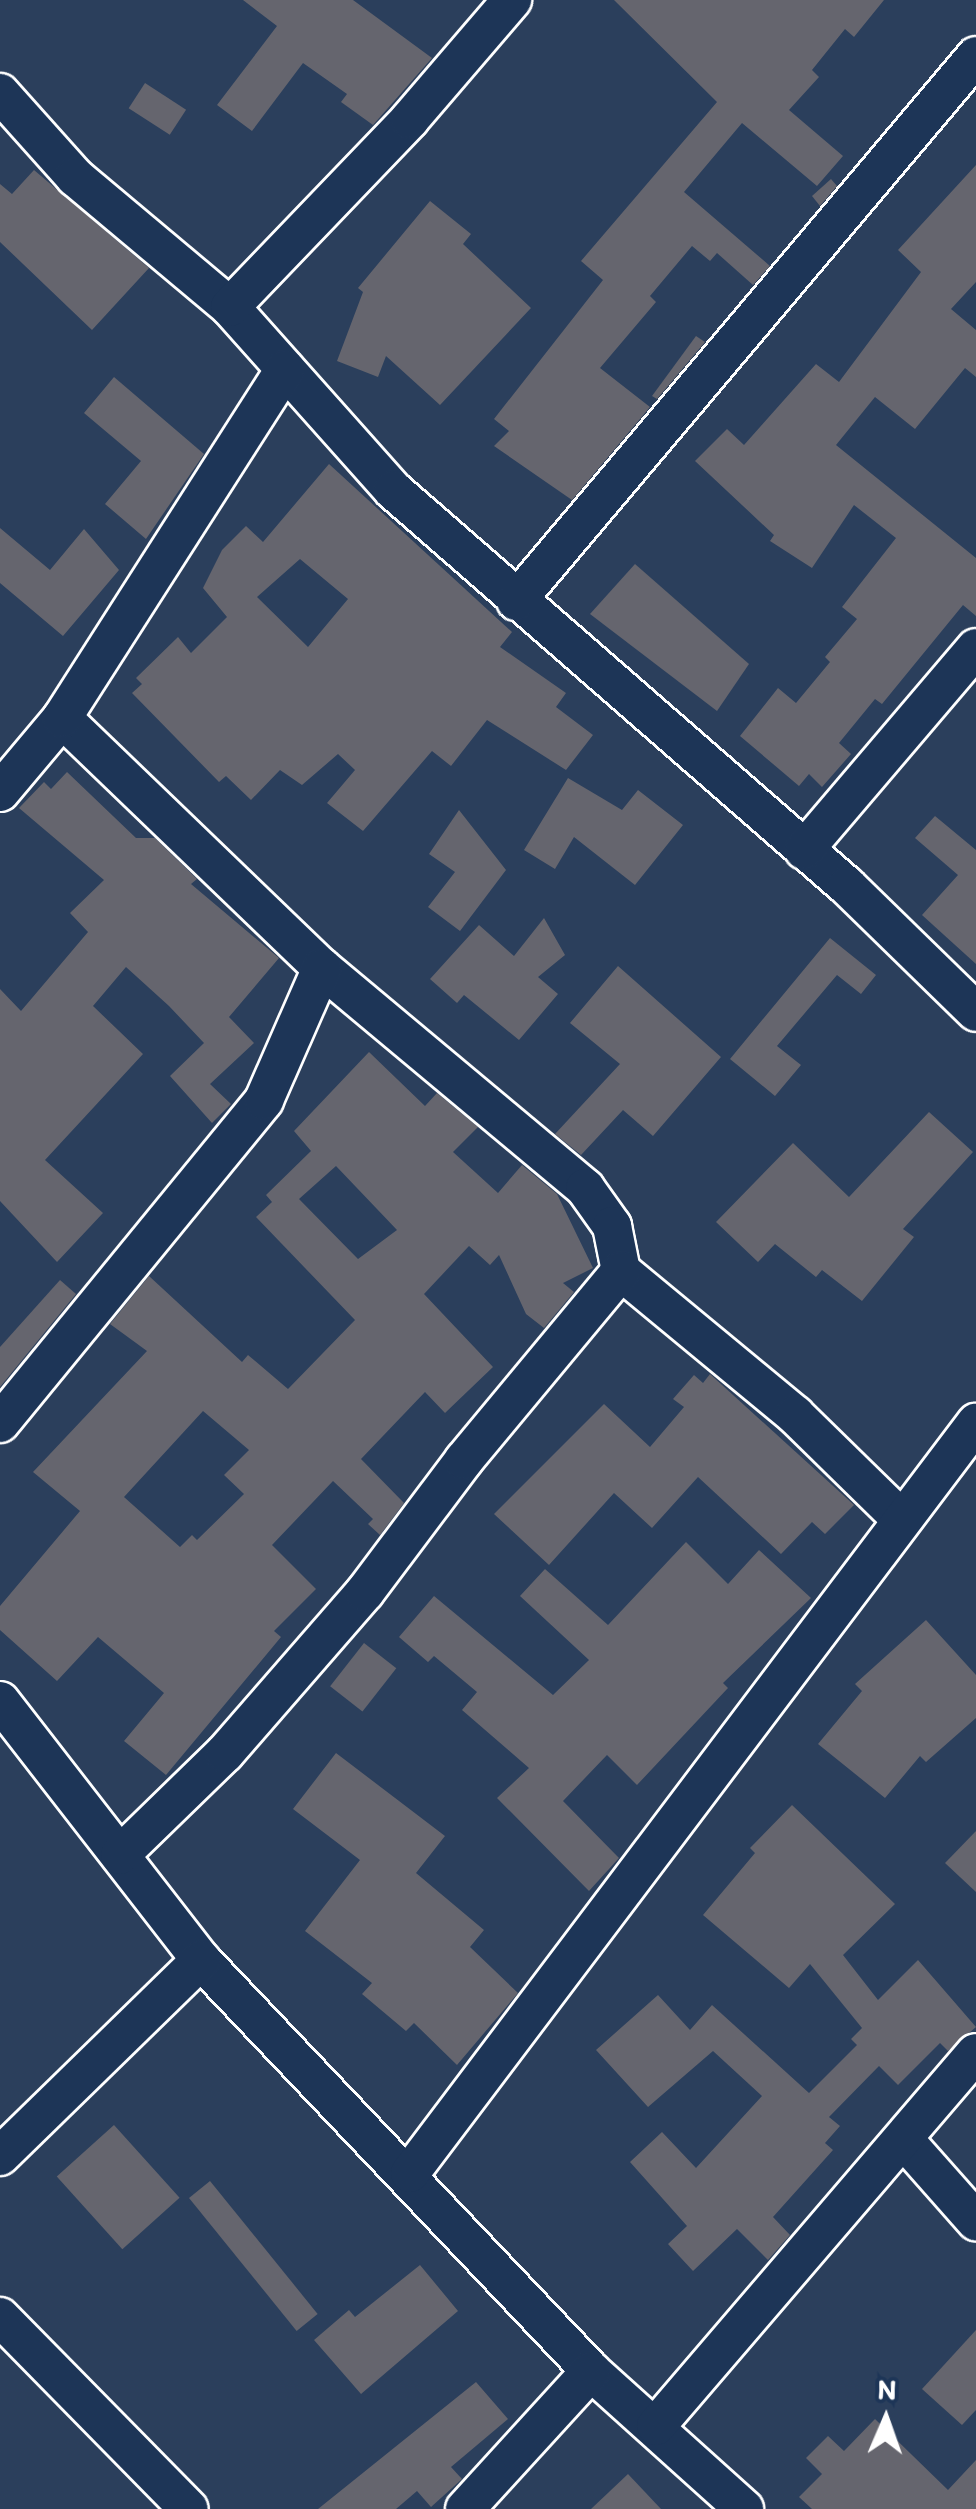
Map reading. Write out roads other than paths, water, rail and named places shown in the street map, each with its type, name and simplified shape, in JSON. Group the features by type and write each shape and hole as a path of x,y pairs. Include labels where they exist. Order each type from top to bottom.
{"street":[{"path":"230,307 410,119 512,0"},
{"path":"516,601 976,56"},
{"path":"3,102 75,177 230,307 393,490 804,850 976,1012"},
{"path":"0,792 62,718 286,370"},
{"path":"804,850 976,648"},
{"path":"62,718 322,968 584,1188 612,1226 621,1271 795,1415 900,1518"},
{"path":"0,1423 264,1100 322,968"},
{"path":"120,1855 225,1753 365,1592 464,1460 621,1271"},
{"path":"410,2173 900,1518 976,1423"},
{"path":"0,1701 202,1960 410,2173 591,2372 656,2426 744,2509"},
{"path":"0,2156 202,1960"},
{"path":"656,2426 906,2142 976,2053"},
{"path":"906,2142 976,2221"},
{"path":"0,2317 189,2509"},
{"path":"465,2509 591,2372"}]}
